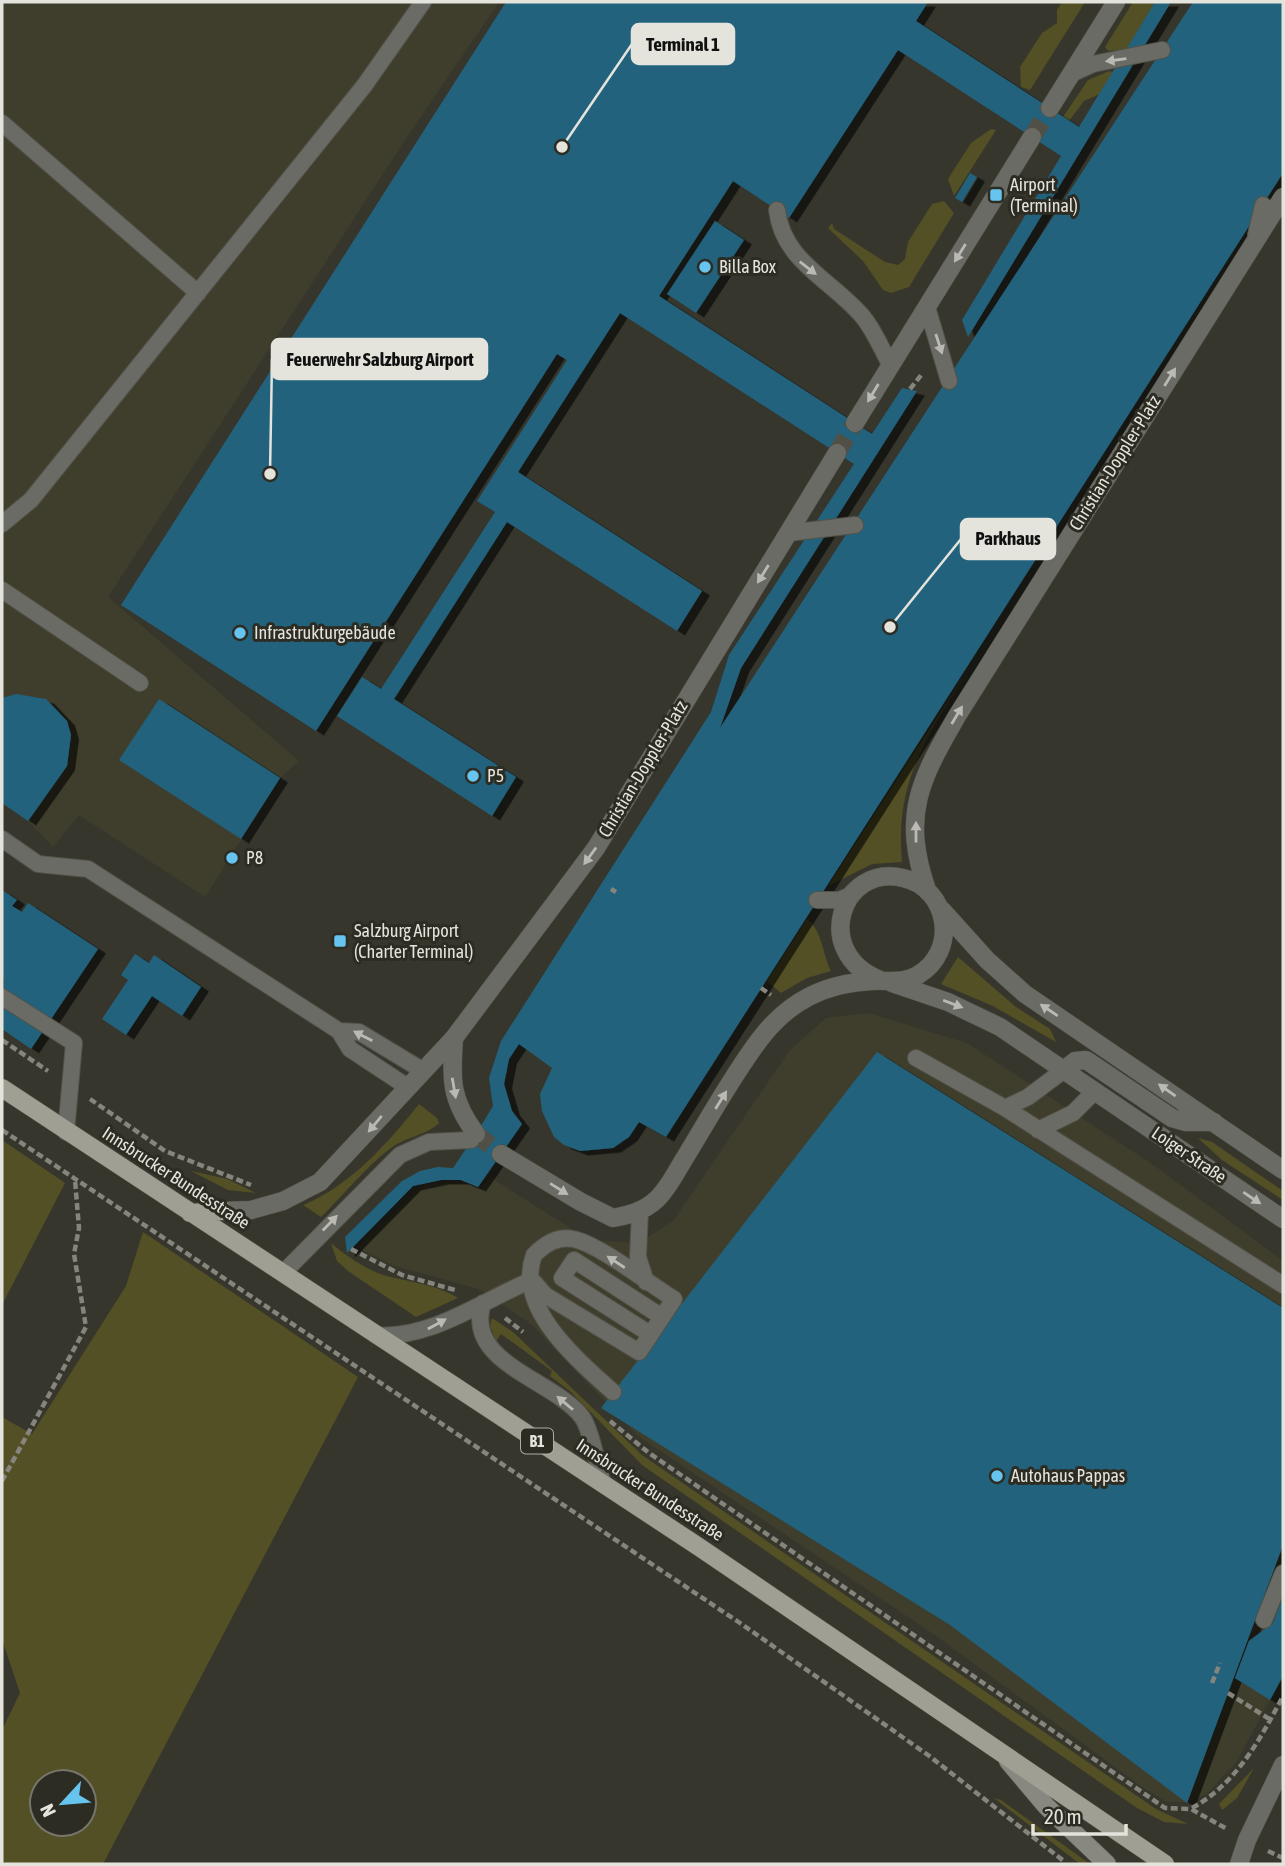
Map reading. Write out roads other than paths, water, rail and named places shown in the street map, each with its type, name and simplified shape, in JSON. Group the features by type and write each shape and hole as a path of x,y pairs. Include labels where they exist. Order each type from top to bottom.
{"main road":[{"name":"Innsbrucker Bundesstraße","path":"2,1088 603,1484 1165,1864"},
{"path":"190,1213 223,1211"},
{"path":"996,1748 1046,1806 1107,1864"}],"street":[{"path":"1050,108 1116,2"},
{"path":"855,423 1032,137"},
{"name":"Christian-Doppler-Platz","path":"940,907 928,890 916,844 916,810 924,774 957,716 1283,197"},
{"name":"Christian-Doppler-Platz","path":"223,1211 251,1210 283,1201 320,1182 337,1167 406,1086 454,1038 596,848 837,453"},
{"path":"884,981 856,968 842,946 840,919 852,895 862,885 889,876 902,877 928,890"},
{"path":"501,1154 613,1218 640,1210 657,1199 667,1187 760,1039 786,1011 808,995 829,986 908,980 933,963 944,936 940,907"},
{"path":"940,907 987,960 1026,994 1283,1170"},
{"name":"Loiger Straße","path":"884,981 973,1012 1065,1070 1283,1219"},
{"path":"454,1038 453,1090 473,1137"},
{"path":"1095,1091 1111,1060 1106,1048"},
{"name":"Loiger Straße","path":"1065,1070 1080,1059 1172,1118 1186,1122 1214,1122"},
{"path":"1239,1864 1247,1840 1283,1765"}],"lane":[{"path":"2,524 31,500 198,293 364,86 423,2"},
{"path":"1071,74 1093,64 1162,50"},
{"path":"2,123 198,293"},
{"path":"1253,244 1263,205"},
{"path":"777,210 784,236 799,261 839,293 864,318 890,364"},
{"path":"927,307 948,380"},
{"path":"788,533 855,525"},
{"path":"2,590 139,683"},
{"path":"2,839 38,864 88,869 338,1031 350,1049 406,1086"},
{"path":"817,900 839,900 852,895"},
{"path":"2,997 74,1044 66,1132"},
{"path":"338,1031 359,1032 422,1070"},
{"path":"916,1058 1005,1108 1283,1285"},
{"path":"1005,1108 1028,1097 1065,1070"},
{"path":"1038,1130 1073,1113 1095,1091"},
{"path":"283,1273 400,1155 429,1142 473,1137"},
{"path":"640,1210 638,1256 646,1282"},
{"path":"532,1280 545,1295 639,1352 674,1299 586,1243 572,1238 550,1242 541,1247 531,1264 532,1280 536,1302 549,1327 613,1392"},
{"path":"650,1334 562,1278 573,1260 662,1317"},
{"path":"376,1335 397,1337 423,1332 532,1280"},
{"path":"483,1303 478,1318 481,1334 495,1353 583,1418 603,1484"},
{"path":"1264,1620 1283,1573"}],"tunnel":[{"path":"1032,137 1050,108"},
{"path":"837,453 855,423"},
{"path":"476,1134 501,1154"}],"place":[{"name":"Terminal 1","path":"562,147"},
{"name":"Airport (Terminal)","path":"996,195"},
{"name":"Billa Box","path":"705,267"},
{"name":"Feuerwehr Salzburg Airport","path":"270,474"},
{"name":"Parkhaus","path":"890,627"},
{"name":"Infrastrukturgebäude","path":"240,633"},
{"name":"P5","path":"473,776"},
{"name":"P8","path":"232,858"},
{"name":"Salzburg Airport (Charter Terminal)","path":"340,941"},
{"name":"Autohaus Pappas","path":"997,1476"}]}
